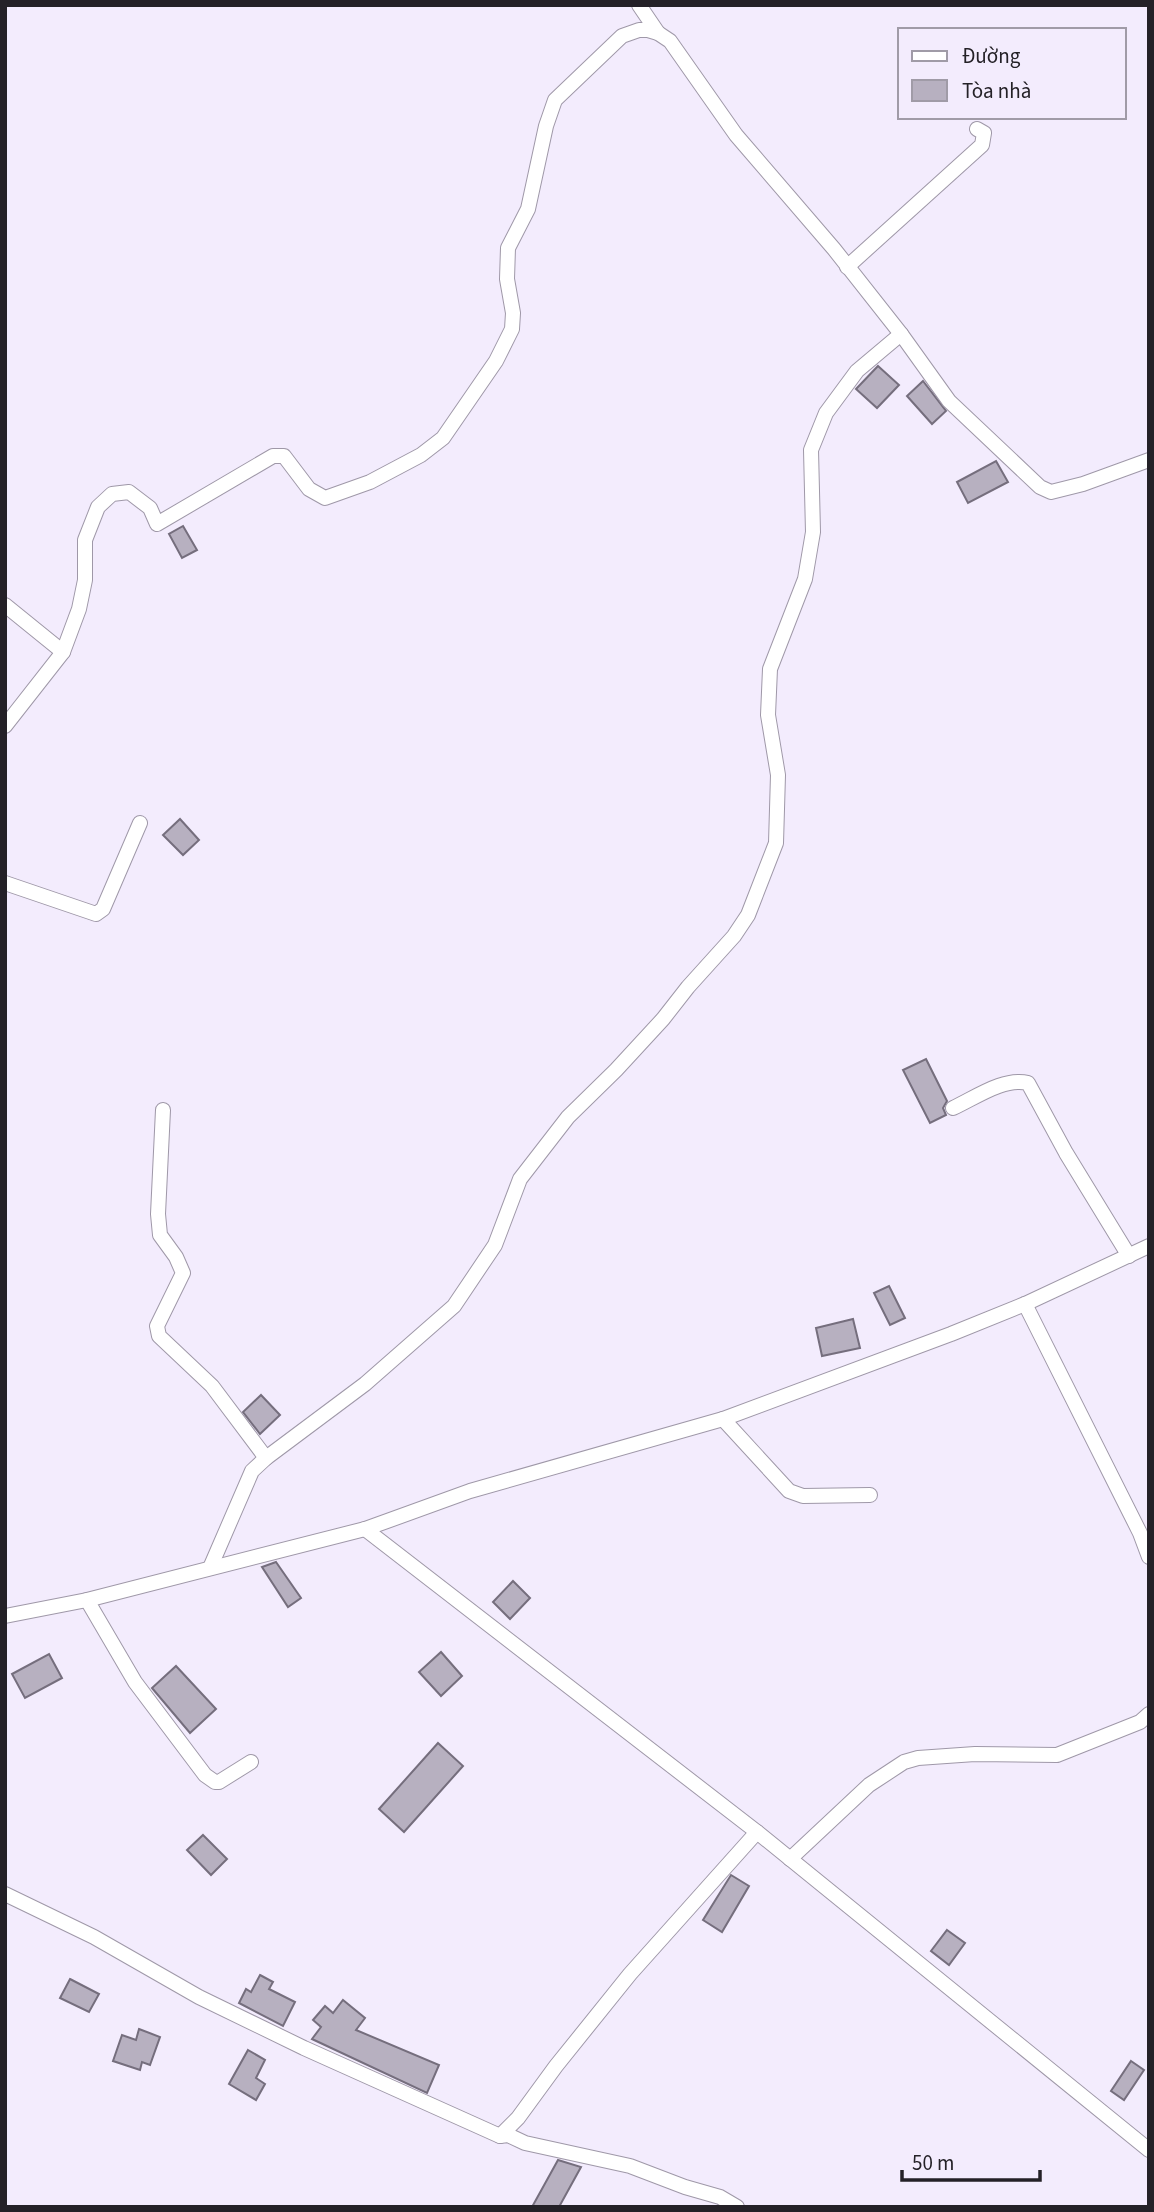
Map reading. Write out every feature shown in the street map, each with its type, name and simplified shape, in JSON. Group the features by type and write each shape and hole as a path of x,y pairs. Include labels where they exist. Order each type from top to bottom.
{"street":[{"path":"639,5 658,33 670,41 736,135 901,334 949,401 1040,487 1051,492 1083,484 1149,460"},
{"path":"5,726 63,652 79,609 85,580 85,540 98,507 112,494 129,492 150,508 158,524 273,456 284,456 309,489 326,498 370,482 421,455 443,438 496,361 512,329 513,313 507,279 508,248 528,209 546,126 555,100 622,36 639,30 658,33"},
{"path":"847,267 982,145 984,133 977,129"},
{"path":"210,1568 252,1472 266,1458 365,1384 454,1306 495,1245 520,1180 528,1169 568,1117 663,1019 734,936 748,915 776,843 779,775 768,715 770,669 805,579 813,532 811,450 826,413 857,371 901,334"},
{"path":"5,605 63,652"},
{"path":"5,883 96,914 103,909 140,823"},
{"path":"953,1108 1007,1083 1018,1080 1028,1083 1066,1153 1129,1256"},
{"path":"163,1110 158,1214 160,1235 176,1257 183,1273 157,1326 159,1336 212,1386 266,1458"},
{"path":"5,1616 87,1600 365,1529 470,1492 723,1419 951,1335 1149,1246"},
{"path":"1025,1304 1140,1533 1149,1557"},
{"path":"723,1419 789,1491 803,1496 870,1495"},
{"path":"365,1529 757,1832 1149,2150"},
{"path":"87,1600 130,1674 205,1775 219,1782 251,1762"},
{"path":"790,1859 869,1786 904,1762 918,1758 975,1754 1057,1755 1140,1722 1149,1714"},
{"path":"500,2136 518,2118 630,1974 757,1832"},
{"path":"5,1894 94,1937 199,1997 246,2020 500,2136 508,2135 525,2143 631,2166 720,2197 737,2207"}],"building":[{"path":"878,366 899,385 877,408 856,389"},
{"path":"923,381 946,411 932,424 907,396"},
{"path":"996,461 1008,482 968,503 957,482"},
{"path":"183,526 197,550 182,558 169,534"},
{"path":"180,819 199,840 183,855 163,835"},
{"path":"926,1059 947,1101 943,1108 946,1115 930,1123 903,1070"},
{"path":"889,1286 905,1318 890,1325 874,1293"},
{"path":"853,1319 860,1348 822,1356 816,1328"},
{"path":"261,1395 280,1415 260,1434 243,1412"},
{"path":"276,1562 301,1598 288,1607 262,1567"},
{"path":"513,1581 530,1598 510,1619 493,1602"},
{"path":"441,1652 462,1676 441,1696 419,1672"},
{"path":"49,1654 62,1678 25,1698 12,1674"},
{"path":"176,1666 216,1709 190,1733 152,1688"},
{"path":"438,1743 463,1766 404,1832 379,1809"},
{"path":"203,1835 227,1859 211,1875 187,1850"},
{"path":"731,1875 749,1886 722,1932 703,1920"},
{"path":"947,1930 965,1943 949,1965 931,1951"},
{"path":"260,1975 273,1982 269,1989 295,2002 283,2026 239,2003 246,1989 251,1992"},
{"path":"70,1979 99,1994 89,2012 60,1998"},
{"path":"343,2000 365,2018 356,2030 439,2065 427,2093 312,2039 321,2027 313,2020 325,2006 333,2013"},
{"path":"139,2029 160,2037 150,2065 142,2062 140,2070 113,2061 122,2035 136,2040"},
{"path":"248,2050 265,2060 256,2078 265,2084 256,2100 229,2084"},
{"path":"1131,2061 1144,2070 1124,2100 1111,2091"},
{"path":"558,2160 581,2167 559,2207 532,2207"}]}
